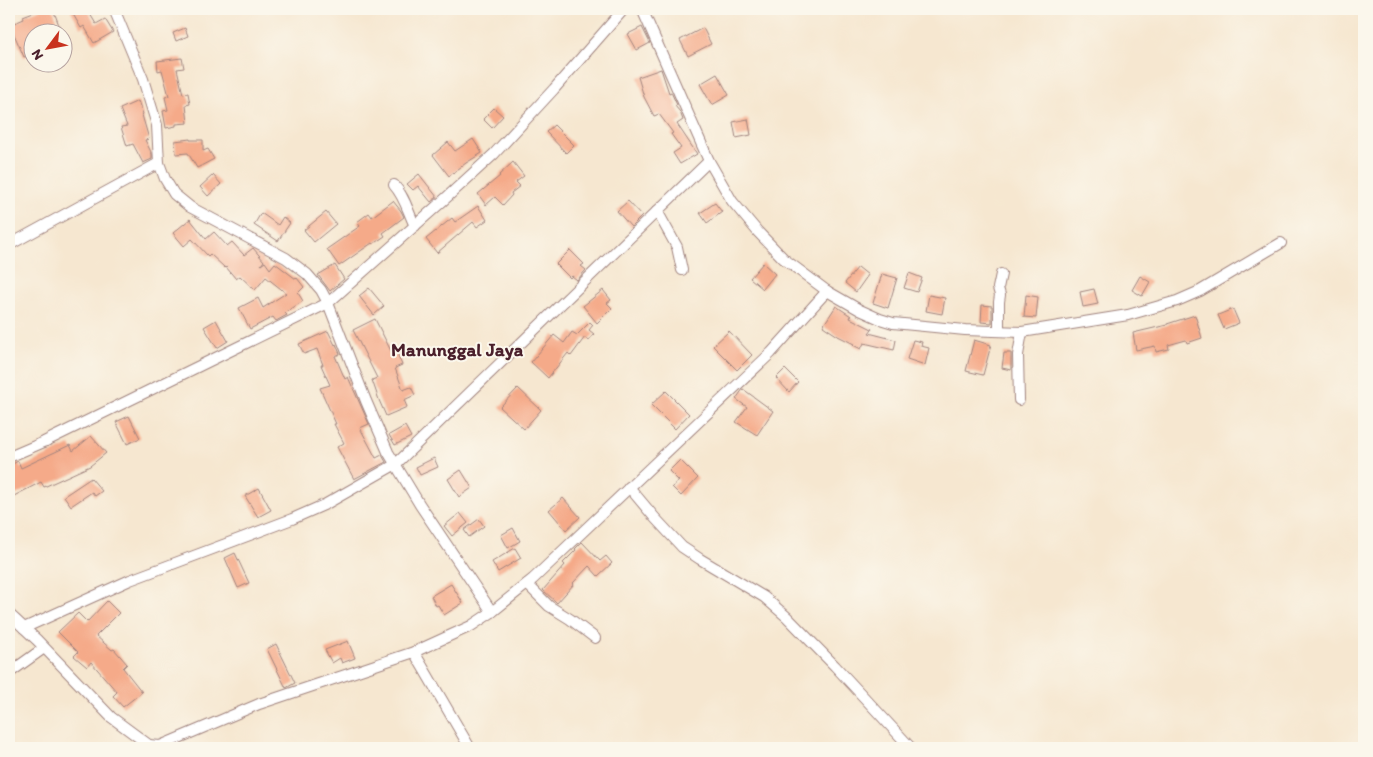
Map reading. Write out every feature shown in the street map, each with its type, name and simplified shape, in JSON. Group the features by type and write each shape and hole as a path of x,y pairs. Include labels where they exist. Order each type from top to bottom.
{"street":[{"path":"114,9 143,79 157,125 159,163 165,179 174,194 190,206 286,258 311,278 321,290 388,452 420,506 492,612"},
{"path":"9,458 328,304 494,154 624,9"},
{"path":"642,9 709,161 732,201 784,259 827,291 880,319 893,323 956,329 1022,332 1128,315 1177,301 1214,284 1281,243"},
{"path":"24,628 130,580 292,519 326,504 396,464 709,161"},
{"path":"9,245 159,163"},
{"path":"394,186 404,200 415,226"},
{"path":"657,211 677,247 682,270"},
{"path":"999,331 1000,295 998,288 1001,274"},
{"path":"9,614 111,717 149,746 160,746 258,704 414,652 471,626 527,584 771,353 827,291"},
{"path":"1019,400 1018,356 1022,332"},
{"path":"629,487 682,547 764,597 787,617 911,748"},
{"path":"527,584 548,606 596,638"},
{"path":"9,673 44,648"},
{"path":"414,652 470,748"}],"building":[{"path":"41,9 53,9 58,22 22,22 22,52 10,25 24,19 23,16"},
{"path":"70,9 87,9 96,24 105,19 113,32 94,43 84,26 81,28"},
{"path":"642,27 650,43 637,50 628,34"},
{"path":"185,28 188,36 176,41 173,33"},
{"path":"703,28 711,44 688,56 680,40"},
{"path":"182,58 184,68 177,69 183,94 188,93 190,104 186,105 188,123 176,124 176,126 166,128 163,111 168,110 165,97 169,96 162,70 158,71 157,61"},
{"path":"661,69 669,93 671,92 677,105 675,106 683,120 677,124 697,154 680,164 673,153 681,148 659,114 654,116 644,97 638,77"},
{"path":"717,74 729,95 712,105 700,84"},
{"path":"138,101 149,139 145,140 152,154 152,159 143,163 133,144 127,146 121,127 127,126 120,109"},
{"path":"494,108 503,116 492,128 483,119"},
{"path":"748,119 751,135 736,138 733,122"},
{"path":"554,125 574,145 566,153 546,132"},
{"path":"473,139 482,153 449,176 433,155 448,142 455,151"},
{"path":"203,140 203,151 208,149 214,159 197,168 188,153 176,154 175,141"},
{"path":"513,162 524,176 516,182 520,186 511,193 512,195 503,205 495,197 486,205 478,194 500,176"},
{"path":"419,174 437,197 431,202 418,186 413,190 407,184"},
{"path":"213,175 221,184 208,196 200,187"},
{"path":"393,201 404,217 383,233 385,236 339,266 327,249 360,226 357,222 369,213 372,217"},
{"path":"628,201 642,216 631,227 617,211"},
{"path":"715,203 722,212 707,223 700,213"},
{"path":"478,206 487,220 477,227 473,222 437,253 426,239 452,218 455,222"},
{"path":"326,212 336,224 314,242 304,230"},
{"path":"261,213 278,225 283,217 290,223 278,241 254,225"},
{"path":"190,219 206,239 214,232 227,246 232,242 244,255 253,248 264,261 261,265 265,262 270,269 275,263 297,278 304,287 298,293 303,301 285,313 287,315 276,321 273,317 250,329 239,308 258,298 263,308 286,293 266,277 255,290 240,276 236,279 226,267 210,254 208,256 192,239 184,246 173,233"},
{"path":"570,250 584,264 581,266 586,270 577,280 572,276 570,278 556,264"},
{"path":"763,263 775,274 763,289 750,278"},
{"path":"335,265 344,279 330,291 318,275"},
{"path":"858,267 868,275 856,292 845,283"},
{"path":"909,273 922,278 917,292 904,288"},
{"path":"882,274 897,278 888,308 873,303"},
{"path":"1140,276 1150,282 1142,296 1132,290"},
{"path":"369,288 384,306 374,315 359,296"},
{"path":"1094,289 1098,304 1083,307 1080,292"},
{"path":"603,290 611,300 607,303 612,308 597,323 583,306"},
{"path":"929,295 945,298 942,314 926,311"},
{"path":"1026,295 1038,297 1036,318 1024,317"},
{"path":"982,305 992,306 992,323 981,322"},
{"path":"836,306 851,316 850,318 872,329 869,333 896,340 894,350 864,343 861,349 823,326"},
{"path":"1233,309 1239,323 1224,329 1218,315"},
{"path":"1195,315 1202,338 1187,343 1186,340 1168,345 1169,349 1156,352 1155,346 1136,350 1133,333 1167,325"},
{"path":"375,319 391,351 395,349 402,365 395,368 403,390 411,387 415,395 404,400 407,407 386,416 372,380 377,378 353,330"},
{"path":"216,320 228,341 217,348 204,327"},
{"path":"590,322 593,325 589,330 594,334 588,341 585,337 571,356 568,353 548,378 531,362 554,335 564,343 572,332 577,335"},
{"path":"328,331 340,354 335,356 345,379 348,377 369,424 360,428 376,458 382,455 386,462 354,479 337,447 344,443 334,424 336,424 320,388 330,385 321,365 323,365 317,349 304,354 299,344"},
{"path":"729,331 752,355 737,370 713,346"},
{"path":"913,340 922,342 921,346 929,348 925,365 907,359"},
{"path":"974,340 991,345 983,375 966,371"},
{"path":"1004,353 1011,353 1011,370 1002,368"},
{"path":"785,369 798,382 789,392 776,378"},
{"path":"518,388 541,410 524,429 500,407"},
{"path":"743,389 773,411 757,435 736,422 747,407 736,399"},
{"path":"666,391 689,414 675,429 651,405"},
{"path":"129,416 140,438 127,444 116,422"},
{"path":"405,426 411,437 395,445 389,435"},
{"path":"91,436 106,453 90,466 44,487 41,482 12,497 9,490 9,466 18,461 21,468 70,445 73,451"},
{"path":"434,458 438,467 420,475 416,467"},
{"path":"680,460 698,478 681,496 672,487 679,481 669,471"},
{"path":"461,470 472,488 459,497 448,479"},
{"path":"91,478 102,491 95,496 92,492 71,506 64,496"},
{"path":"259,488 271,510 258,517 245,496"},
{"path":"563,498 580,517 566,530 549,510"},
{"path":"460,513 468,523 452,536 444,526"},
{"path":"479,519 484,526 469,537 464,530"},
{"path":"513,528 520,541 508,548 501,535"},
{"path":"582,542 600,561 606,556 612,563 598,576 589,566 557,603 543,590 565,565 563,563"},
{"path":"515,548 521,558 498,572 492,562"},
{"path":"235,553 249,583 238,588 225,558"},
{"path":"451,584 463,603 444,615 438,605 436,606 431,596"},
{"path":"107,601 119,613 96,636 112,650 114,649 127,664 123,668 142,692 123,707 113,696 117,692 91,662 87,667 74,656 78,652 58,632 78,613 87,622"},
{"path":"348,641 355,658 342,663 340,658 332,663 325,650"},
{"path":"276,644 295,683 286,688 267,649"}],"district":[{"name":"Manunggal Jaya","path":"457,349"}]}
